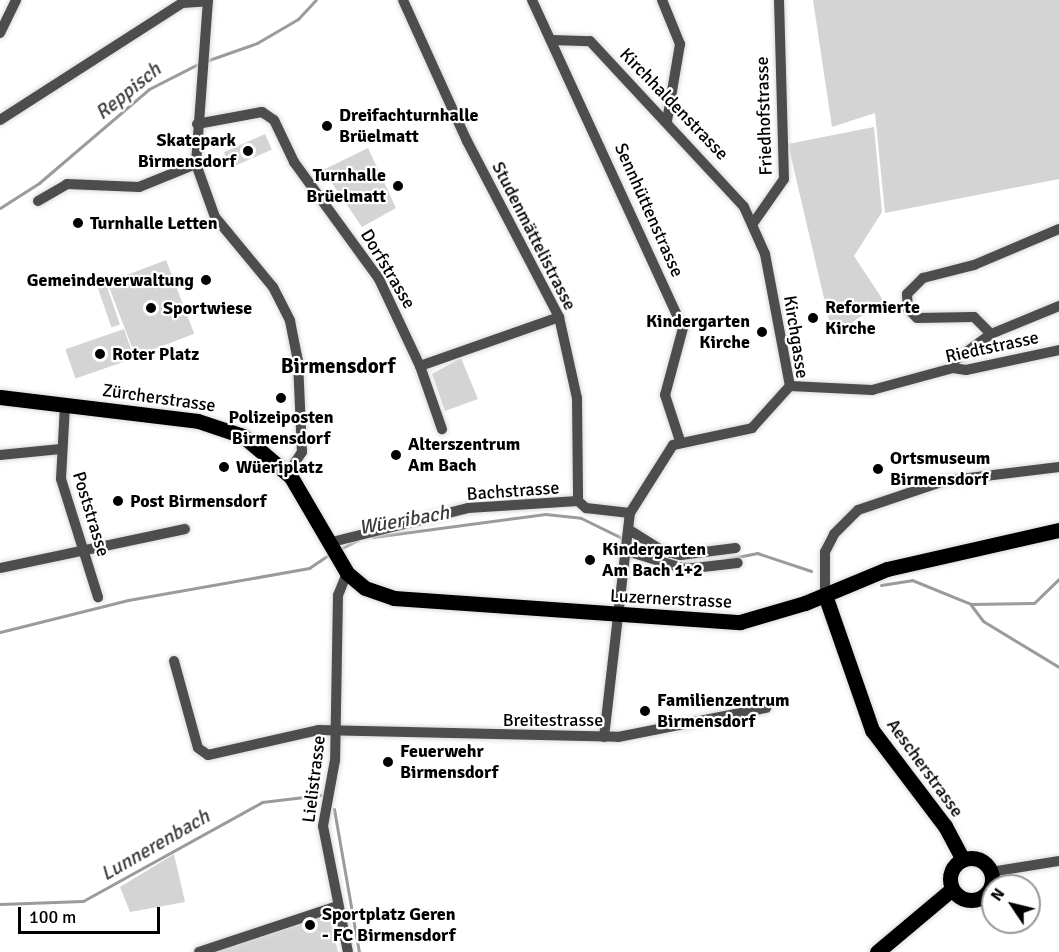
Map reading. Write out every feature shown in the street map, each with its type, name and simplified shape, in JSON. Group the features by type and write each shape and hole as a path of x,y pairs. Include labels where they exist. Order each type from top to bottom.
{"main road":[{"name":"Zürcherstrasse","path":"0,397 221,427 256,444 288,473 347,573"},
{"name":"Luzernerstrasse","path":"347,573 365,588 394,598 614,616 740,622 825,596 932,556 1059,530"},
{"name":"Aescherstrasse","path":"825,596 872,730 945,826 963,860"},
{"path":"963,860 980,860 991,872 990,889 977,900 965,900 952,889 951,872 963,860"},
{"path":"877,952 952,889"}],"street":[{"path":"0,33 16,0"},
{"path":"0,120 182,3 208,0 203,78 197,124 196,164 214,217 267,279 290,321 298,361 302,452 288,473"},
{"name":"Studenmättelistrasse","path":"403,0 466,141 559,317 577,398 578,501"},
{"name":"Sennhüttenstrasse","path":"532,0 683,328 665,395 680,441"},
{"path":"662,0 680,44 667,121"},
{"name":"Friedhofstrasse","path":"754,222 784,179 779,0"},
{"name":"Kirchhaldenstrasse","path":"552,40 590,42 728,184 754,222"},
{"name":"Dorfstrasse","path":"197,124 262,112 274,120 302,174 363,253 420,366 442,429"},
{"path":"38,201 67,184 139,187 196,164"},
{"name":"Kirchgasse","path":"680,441 747,431 790,386 754,222"},
{"path":"991,334 974,317 917,318 909,309 907,294 923,278 974,265 1059,229"},
{"path":"953,368 954,361 991,334 1059,306"},
{"path":"420,366 559,317"},
{"name":"Riedtstrasse","path":"790,386 872,390 953,368 966,370 1059,350"},
{"name":"Poststrasse","path":"65,405 61,481 98,597"},
{"path":"604,737 614,616 629,541 630,513 664,454 680,441"},
{"path":"0,455 61,449"},
{"path":"825,596 825,552 834,534 858,510 944,481 1059,467"},
{"name":"Bachstrasse","path":"332,551 468,508 578,501 586,508 630,513"},
{"path":"0,568 185,529"},
{"path":"629,541 681,555 736,548"},
{"path":"629,541 685,569 738,563"},
{"name":"Lielistrasse","path":"347,573 338,602 336,731 323,826 337,906 348,952"},
{"name":"Breitestrasse","path":"174,661 203,754 336,731 604,737 766,708"},
{"path":"991,872 1059,861"},
{"path":"199,952 337,906"}],"shaded area":[{"path":"813,0 1059,0 1059,179 885,213 875,113 832,127"},
{"path":"874,127 882,212 854,256 883,300 833,337 788,144"},
{"name":"Skatepark Birmensdorf","path":"265,134 272,150 231,168 224,152"},
{"path":"368,148 396,208 362,227 323,170"},
{"name":"Sportwiese","path":"166,260 194,334 135,356 107,283"},
{"path":"105,281 120,324 111,327 96,284"},
{"name":"Roter Platz","path":"124,329 134,358 75,378 65,349"},
{"path":"461,358 478,399 445,411 432,374"},
{"path":"174,854 185,902 130,912 120,887"},
{"name":"Sportplatz Geren - FC Birmensdorf","path":"329,911 338,952 213,952"}],"waterway":[{"name":"Reppisch","path":"206,61 257,43 298,19 316,0"},
{"name":"Reppisch","path":"0,208 39,183 149,89 200,63"},
{"name":"Wüeribach","path":"373,537 545,514 581,518 624,539"},
{"name":"Wüeribach","path":"340,549 358,540"},
{"name":"Wüeribach","path":"629,542 647,552"},
{"name":"Wüeribach","path":"0,632 128,600 309,568 331,553"},
{"name":"Wüeribach","path":"727,559 757,553 811,571"},
{"name":"Wüeribach","path":"679,563 696,563"},
{"name":"Wüeribach","path":"881,585 912,580 971,604 1034,603 1059,579"},
{"path":"971,605 983,621 1059,667"},
{"name":"Lunnerenbach","path":"0,904 83,901 262,802 321,795"},
{"name":"Lunnerenbach","path":"334,809 359,952"}],"place":[{"name":"Dreifachturnhalle Brüelmatt","path":"327,126"},
{"name":"Skatepark Birmensdorf","path":"248,151"},
{"name":"Turnhalle Brüelmatt","path":"398,186"},
{"name":"Turnhalle Letten","path":"78,223"},
{"name":"Gemeindeverwaltung","path":"206,280"},
{"name":"Sportwiese","path":"151,308"},
{"name":"Reformierte Kirche","path":"813,318"},
{"name":"Kindergarten Kirche","path":"762,332"},
{"name":"Roter Platz","path":"100,354"},
{"name":"Polizeiposten Birmensdorf","path":"281,398"},
{"name":"Alterszentrum Am Bach","path":"396,455"},
{"name":"Wüeriplatz","path":"224,467"},
{"name":"Ortsmuseum Birmensdorf","path":"878,469"},
{"name":"Post Birmensdorf","path":"118,501"},
{"name":"Kindergarten Am Bach 1+2","path":"590,560"},
{"name":"Familienzentrum Birmensdorf","path":"645,711"},
{"name":"Feuerwehr Birmensdorf","path":"388,762"},
{"name":"Sportplatz Geren - FC Birmensdorf","path":"310,925"}],"district":[{"name":"Birmensdorf","path":"338,366"}]}
